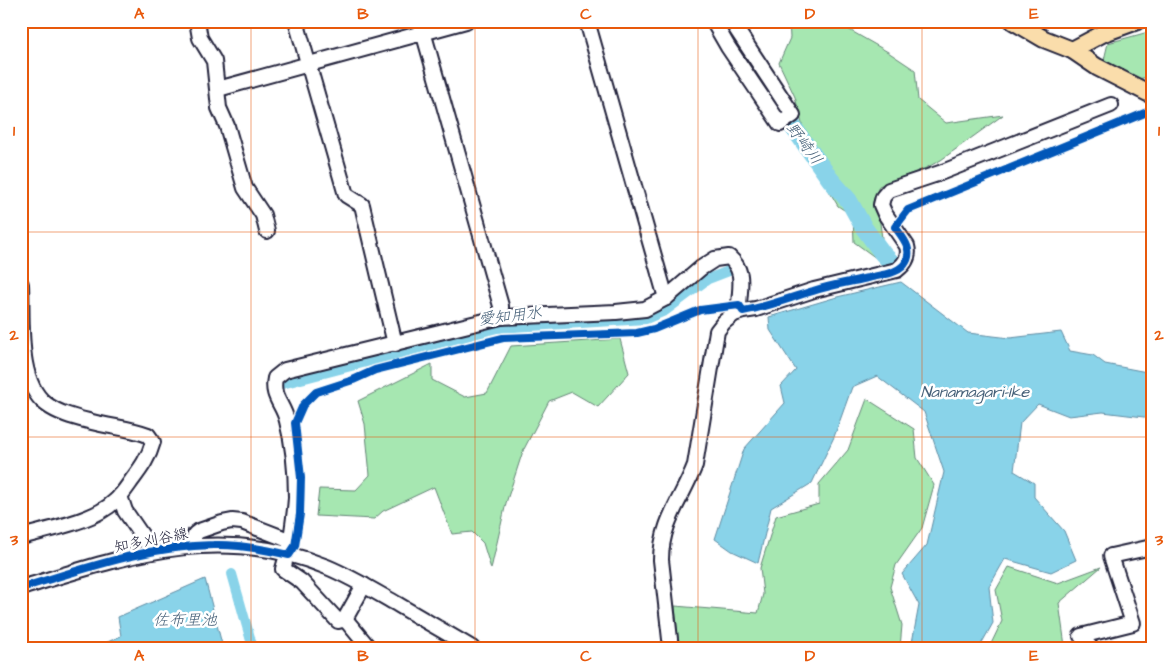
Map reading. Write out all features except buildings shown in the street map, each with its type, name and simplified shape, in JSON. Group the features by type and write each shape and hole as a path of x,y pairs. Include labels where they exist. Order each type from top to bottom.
{"main road":[{"path":"1012,21 1044,39 1072,50 1097,66 1152,95"},
{"path":"1072,50 1104,33 1137,21"}],"street":[{"path":"197,21 200,38 214,61 219,108 227,126 245,188 262,215 267,232"},
{"path":"296,21 346,195 362,205 395,344"},
{"path":"218,89 309,65 422,27 466,21"},
{"path":"587,21 666,298"},
{"path":"713,21 780,124 793,114 731,21"},
{"path":"422,27 501,306 502,317"},
{"path":"671,648 660,560 663,533 695,465 717,331 724,322 743,310 763,307 814,290 897,270 903,265 909,251 881,205 883,197 889,190 940,173 1111,105"},
{"path":"364,585 345,619 338,621 302,582 283,569 287,558 296,498 295,471 287,419 275,396 273,387 275,378 285,370 502,317 645,309 666,298 714,259 729,257 738,265 739,305"},
{"path":"21,284 24,361 30,384 36,394 46,404 57,410 102,424 138,430 148,434 153,442 142,466 120,496 108,507 89,517 21,537"},
{"path":"120,496 125,511 147,543 150,552"},
{"path":"192,546 195,534 199,531 232,521 253,526 290,540"},
{"name":"知多刈谷線","path":"21,588 87,568 150,552 192,546 236,546 326,566 364,585 472,648"},
{"path":"1091,648 1081,636 1133,623 1111,556 1152,547"},
{"path":"345,619 369,648"}],"green space":[{"path":"789,21 843,21 846,28 915,70 918,100 946,123 1003,115 941,160 926,168 879,186 873,202 880,223 882,238 876,258 854,242 853,216 838,206 812,162 795,97 779,63 790,38"},
{"path":"1152,31 1152,76 1138,79 1104,60 1108,43"},
{"path":"620,339 629,373 598,407 572,392 549,401 523,451 506,503 491,569 483,543 472,532 452,534 434,487 383,511 374,519 316,516 319,489 356,490 370,475 365,424 358,401 432,364 432,380 465,397 487,393 511,346"},
{"path":"867,399 914,429 917,458 934,485 922,528 896,565 890,587 902,625 900,648 679,648 675,606 758,613 763,594 760,568 776,516 819,504 819,484 848,450"},
{"path":"1009,567 1058,583 1101,567 1059,603 1065,646 1067,648 989,648 1002,621 996,590"}],"water":[{"name":"Nanamagari-Ike","path":"901,282 968,333 1010,338 1061,332 1070,351 1093,355 1105,364 1152,373 1152,418 1103,412 1069,416 1038,404 1020,423 1014,471 1034,483 1034,497 1064,531 1076,560 1051,572 1005,559 989,587 993,623 979,648 911,648 919,605 902,574 927,545 944,472 924,412 877,376 852,387 834,437 812,483 771,508 758,563 732,551 715,539 744,449 785,403 781,386 796,370 770,330 769,317 837,297"},
{"name":"佐布里池","path":"205,579 223,648 94,648 121,636 118,617"}],"waterway":[{"name":"野崎川","path":"722,21 784,114 830,179 849,201 864,228 891,262"},
{"name":"愛知用水","path":"282,384 497,328 646,319 665,311 708,279 734,269"},
{"name":"愛知用水","path":"232,574 253,648"}],"cycle path":[{"path":"21,588 92,566 140,554 188,546 232,545 289,555 295,546 300,514 301,478 295,423 303,405 316,392 353,380 375,370 503,338 637,333 654,329 700,310 739,305 743,311 827,287 892,272 901,268 907,260 907,245 895,227 908,210 1152,110"}]}
